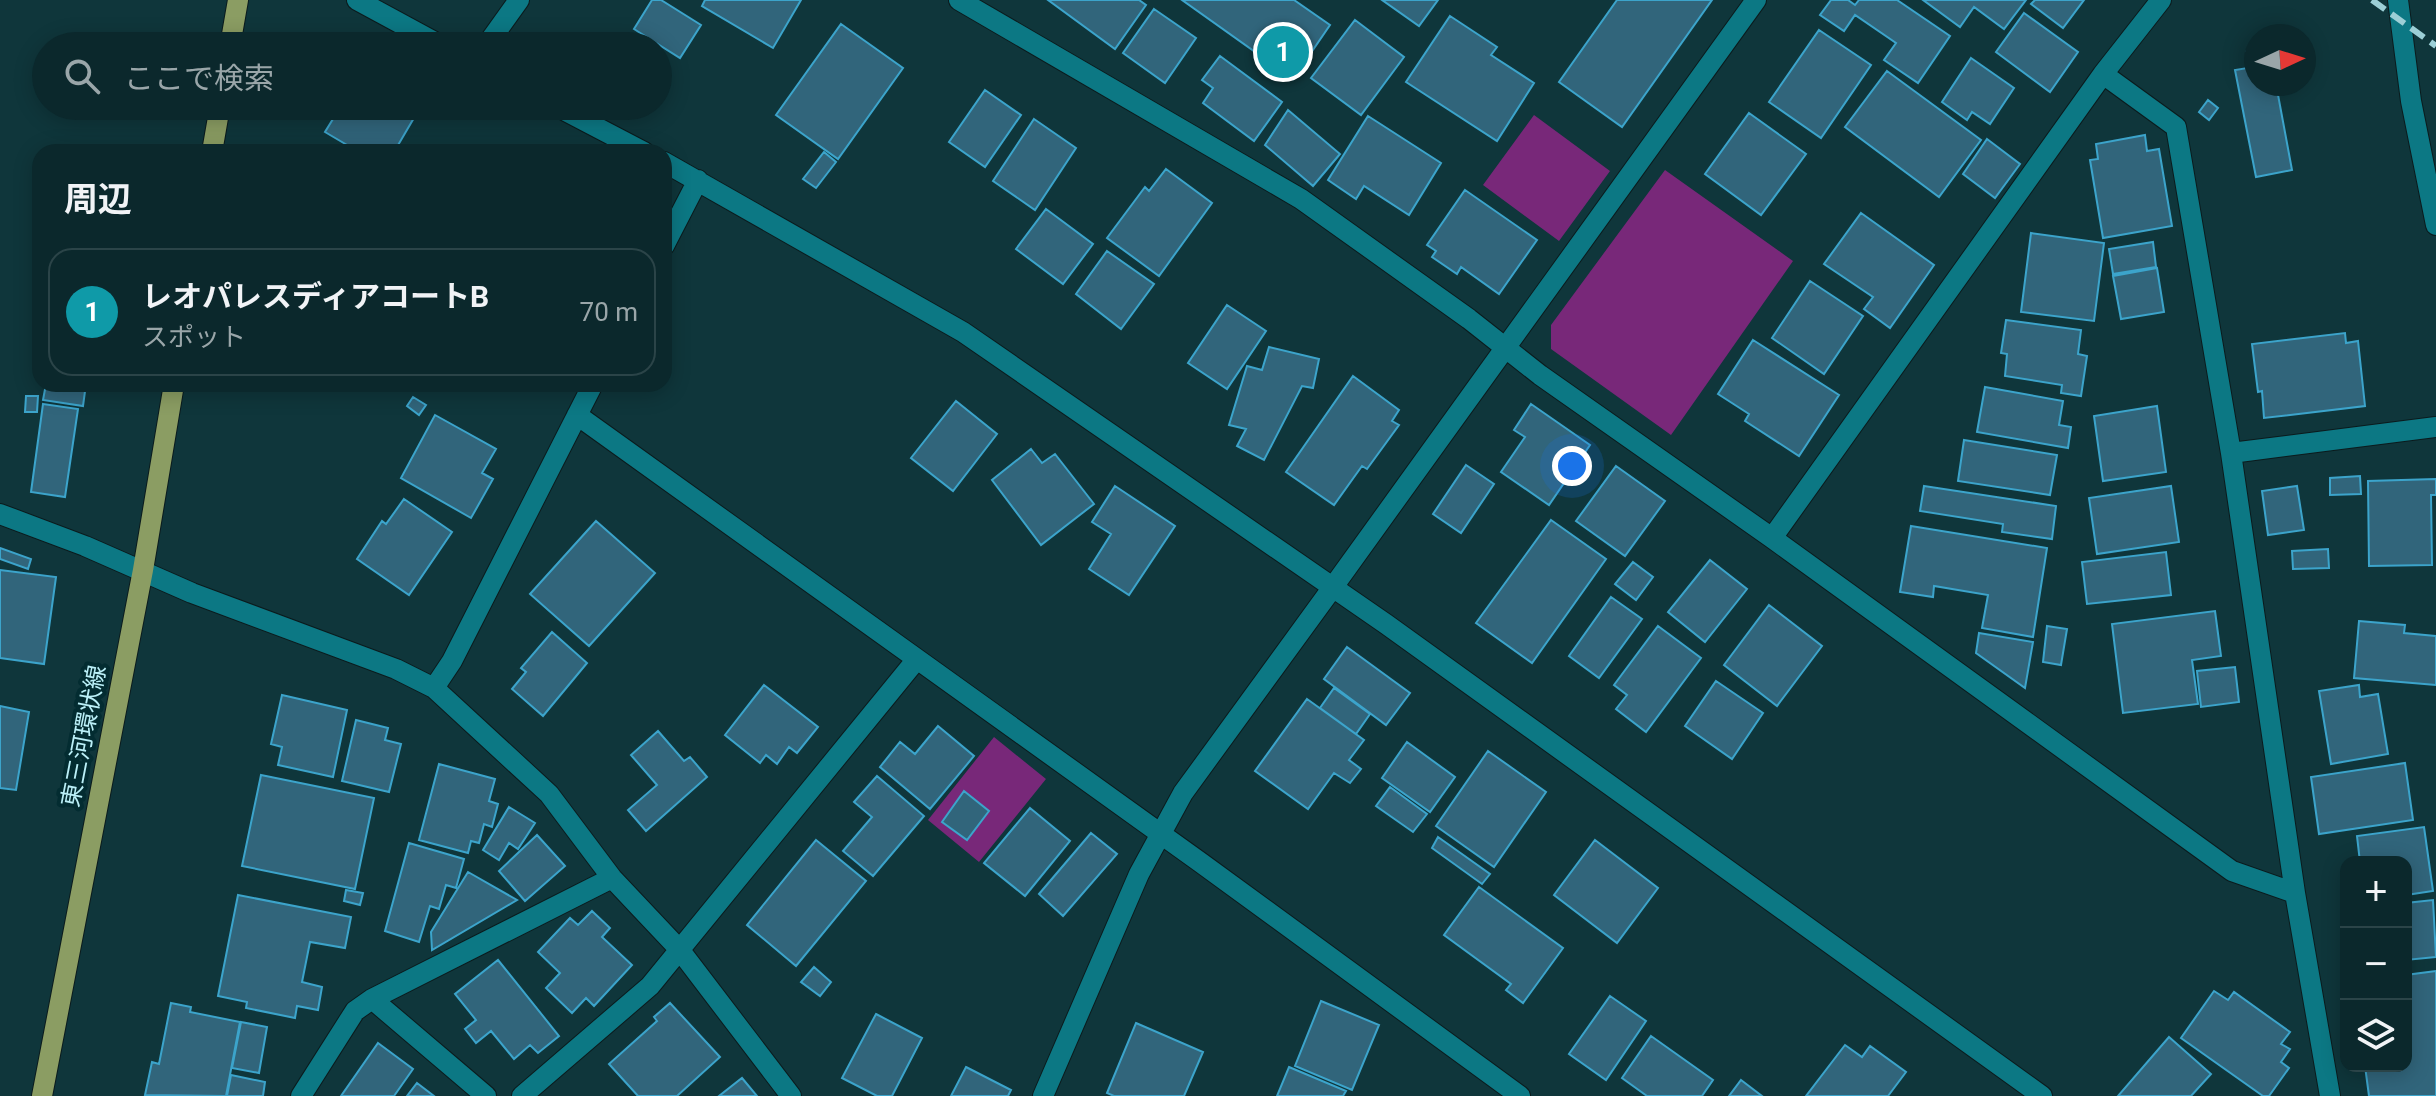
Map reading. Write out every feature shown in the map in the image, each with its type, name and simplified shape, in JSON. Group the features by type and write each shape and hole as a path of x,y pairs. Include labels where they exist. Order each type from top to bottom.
{"main road":[{"path":"232,32 238,0"},
{"path":"213,144 218,120"},
{"name":"東三河環状線","path":"42,1096 143,570 173,392"}],"street":[{"path":"357,0 416,32"},
{"path":"496,32 519,0"},
{"path":"959,0 1301,199 1540,375 1772,538 2232,871 2295,893"},
{"path":"1043,1096 1139,874 1183,793 1756,0"},
{"path":"1772,538 2103,74 2161,0"},
{"path":"2398,0 2411,101 2434,199 2436,225"},
{"path":"2103,74 2176,127 2231,453 2295,893 2330,1096"},
{"path":"583,120 629,144"},
{"path":"672,166 963,332 1333,587 2042,1096"},
{"path":"672,230 698,180"},
{"path":"434,688 452,661 589,392"},
{"path":"577,415 1520,1096"},
{"path":"2231,453 2436,427"},
{"path":"0,514 143,570 192,593 396,669 434,688 549,794 612,878 679,949 791,1096"},
{"path":"522,1096 650,986 917,659"},
{"path":"301,1096 355,1011 372,999 612,878"},
{"path":"372,999 486,1096"}],"shaded area":[{"path":"1534,115 1610,171 1559,241 1483,185"},
{"path":"1665,170 1793,261 1671,435 1551,349 1551,325"},
{"path":"994,737 1046,779 979,862 928,820"}],"building":[{"path":"652,0 661,0 701,25 680,58 672,53 672,32 639,32 634,29"},
{"path":"705,0 801,0 773,48 702,6"},
{"path":"1048,0 1139,0 1146,5 1115,49"},
{"path":"1182,0 1294,0 1330,25 1293,79"},
{"path":"1382,0 1438,0 1419,26"},
{"path":"1617,0 1712,0 1622,127 1559,82"},
{"path":"1831,0 1848,0 1855,5 1859,0 1897,0 1950,36 1918,83 1884,60 1896,43 1855,15 1844,31 1820,15"},
{"path":"1923,0 2026,0 2004,29 1974,7 1960,27"},
{"path":"2035,0 2084,0 2063,28 2031,4"},
{"path":"1154,9 1196,38 1165,83 1123,53"},
{"path":"2024,13 2078,52 2050,92 1996,52"},
{"path":"1450,16 1497,47 1491,55 1534,83 1497,141 1406,82"},
{"path":"1355,20 1404,57 1361,115 1311,78"},
{"path":"841,24 903,68 838,159 776,115"},
{"path":"1819,30 1871,65 1821,138 1769,102"},
{"path":"1220,56 1282,102 1254,141 1203,103 1213,88 1202,80"},
{"path":"1971,58 2014,88 1990,124 1972,112 1967,120 1942,102"},
{"path":"2244,69 2244,96 2278,96 2292,170 2256,177 2235,70"},
{"path":"1887,71 1981,140 1939,197 1845,127"},
{"path":"985,90 1021,115 985,167 949,142"},
{"path":"2208,100 2218,108 2209,120 2199,112"},
{"path":"1288,110 1340,154 1313,186 1265,145"},
{"path":"1749,113 1806,154 1761,215 1705,174"},
{"path":"1368,116 1441,163 1409,215 1364,186 1356,199 1328,180"},
{"path":"1034,119 1076,148 1035,210 993,181"},
{"path":"332,120 413,120 399,144 345,144 325,132"},
{"path":"2145,135 2147,151 2159,149 2172,226 2103,238 2090,160 2098,159 2096,144"},
{"path":"1987,139 2020,164 1995,198 1963,174"},
{"path":"824,152 836,162 816,188 803,179"},
{"path":"1166,169 1212,203 1159,276 1107,238 1145,187 1149,191"},
{"path":"1465,190 1537,240 1499,294 1461,267 1457,274 1432,257 1436,251 1427,245"},
{"path":"1046,209 1093,244 1063,284 1016,249"},
{"path":"1861,213 1934,265 1890,328 1864,309 1873,297 1824,264"},
{"path":"2031,233 2104,243 2094,321 2021,312"},
{"path":"2153,242 2156,267 2113,274 2109,249"},
{"path":"1107,251 1154,284 1121,329 1076,294"},
{"path":"2157,268 2164,312 2121,319 2113,276"},
{"path":"1810,281 1863,316 1824,374 1772,338"},
{"path":"1227,305 1266,331 1227,389 1188,363"},
{"path":"2006,320 2081,330 2078,354 2087,356 2081,396 2061,393 2062,385 2005,376 2007,354 2001,353"},
{"path":"2345,333 2346,343 2358,341 2365,406 2264,418 2252,344"},
{"path":"1753,340 1839,395 1799,456 1745,421 1749,414 1718,394"},
{"path":"1269,347 1319,359 1313,388 1302,386 1264,460 1237,446 1246,429 1229,425 1247,366 1262,370"},
{"path":"1353,376 1399,410 1392,421 1399,425 1367,469 1362,466 1334,505 1286,472"},
{"path":"1985,387 2063,401 2059,425 2071,427 2068,448 1977,432"},
{"path":"44,392 85,392 83,406 43,400"},
{"path":"26,396 38,396 37,412 25,412"},
{"path":"413,397 426,405 419,415 407,406"},
{"path":"956,401 997,434 953,491 911,458"},
{"path":"43,404 78,409 65,497 31,492"},
{"path":"1531,404 1590,445 1549,505 1501,472 1525,437 1514,430"},
{"path":"2157,406 2166,472 2103,481 2094,416"},
{"path":"435,415 496,449 482,473 493,479 471,518 401,478"},
{"path":"1964,440 2057,455 2050,495 1958,481"},
{"path":"1031,449 1042,463 1055,454 1094,504 1041,545 992,480"},
{"path":"1466,465 1494,484 1461,533 1433,514"},
{"path":"1616,466 1665,501 1625,556 1576,521"},
{"path":"2360,476 2361,494 2330,495 2330,478"},
{"path":"2436,479 2436,495 2431,495 2432,565 2369,566 2368,481"},
{"path":"1115,486 1175,526 1129,595 1089,569 1111,534 1092,522"},
{"path":"1924,486 2056,506 2052,539 2002,532 2003,524 1920,511"},
{"path":"2171,486 2179,542 2097,554 2089,498"},
{"path":"2297,486 2304,530 2268,535 2262,491"},
{"path":"404,499 452,532 409,595 357,559 382,521 386,524"},
{"path":"1551,520 1606,559 1532,663 1476,623"},
{"path":"596,521 655,573 589,646 530,594"},
{"path":"1911,526 2047,548 2033,637 1982,628 1988,595 1934,586 1933,597 1900,592"},
{"path":"0,548 31,559 28,569 0,559"},
{"path":"2328,549 2329,568 2293,569 2292,551"},
{"path":"2166,552 2171,595 2087,604 2082,562"},
{"path":"1710,560 1747,589 1705,642 1668,612"},
{"path":"1633,562 1653,577 1636,600 1615,584"},
{"path":"0,570 56,577 44,664 0,658"},
{"path":"1611,597 1642,619 1599,678 1569,656"},
{"path":"1769,605 1822,646 1777,706 1724,665"},
{"path":"2215,611 2221,656 2192,660 2198,704 2123,713 2112,624"},
{"path":"2359,621 2405,625 2404,633 2436,636 2436,685 2354,678"},
{"path":"1658,626 1701,658 1646,732 1616,709 1627,695 1614,685"},
{"path":"2047,626 2067,629 2061,665 2043,662"},
{"path":"552,632 587,663 543,716 512,689 526,672 521,668"},
{"path":"1979,633 2033,642 2025,688 1976,653"},
{"path":"1347,647 1410,693 1386,725 1324,679"},
{"path":"2235,667 2239,702 2201,707 2197,671"},
{"path":"1716,681 1763,713 1732,759 1685,726"},
{"path":"764,685 818,727 797,753 789,747 777,764 766,755 760,763 725,735"},
{"path":"2359,685 2360,697 2378,694 2388,754 2331,764 2319,691"},
{"path":"1334,688 1370,714 1356,734 1320,708"},
{"path":"282,695 347,710 333,777 278,765 282,747 271,744"},
{"path":"1307,699 1364,740 1349,760 1361,769 1350,783 1334,773 1308,809 1255,771"},
{"path":"0,706 29,712 16,790 0,788"},
{"path":"356,720 388,728 385,740 401,744 389,792 342,781"},
{"path":"938,726 974,756 930,809 880,767 900,742 915,754"},
{"path":"658,731 684,761 690,757 707,777 646,831 628,810 657,785 631,755"},
{"path":"1407,742 1455,777 1430,812 1382,778"},
{"path":"1488,751 1546,792 1494,867 1436,826"},
{"path":"2405,763 2413,820 2319,834 2311,777"},
{"path":"439,764 495,779 489,801 498,804 492,827 484,824 479,843 471,841 468,853 419,840"},
{"path":"261,775 374,798 355,889 242,866"},
{"path":"877,776 924,816 873,876 843,851 872,817 854,802"},
{"path":"1390,787 1427,814 1413,832 1376,806"},
{"path":"964,791 989,811 967,840 942,822"},
{"path":"509,807 535,823 518,849 509,843 499,860 483,850"},
{"path":"1030,808 1070,841 1025,896 984,863"},
{"path":"2424,827 2433,891 2412,894 2412,856 2359,856 2357,836"},
{"path":"1091,833 1117,854 1063,916 1039,894"},
{"path":"537,835 565,866 525,901 499,871"},
{"path":"1438,837 1490,874 1482,884 1432,848"},
{"path":"816,840 866,881 796,966 747,925"},
{"path":"1595,840 1658,888 1617,943 1554,895"},
{"path":"409,843 464,859 456,888 446,885 439,909 430,906 419,942 385,931"},
{"path":"468,872 517,900 432,950 431,932"},
{"path":"1479,887 1563,948 1523,1003 1506,990 1511,984 1444,935"},
{"path":"346,890 363,893 360,905 344,901"},
{"path":"238,895 351,917 345,948 310,942 302,982 322,987 318,1010 297,1006 295,1018 246,1008 247,1002 218,996"},
{"path":"2433,900 2436,957 2412,959 2412,902"},
{"path":"592,911 610,928 602,937 632,965 594,1006 586,998 572,1013 546,988 560,973 538,952 570,918 578,925"},
{"path":"498,960 559,1036 538,1053 530,1045 514,1059 491,1031 476,1043 465,1029 476,1020 455,994"},
{"path":"814,967 831,982 820,996 801,982"},
{"path":"2436,971 2436,1096 2369,1096 2366,1072 2412,1072 2412,974"},
{"path":"2214,991 2228,1000 2234,992 2290,1032 2281,1044 2290,1049 2281,1062 2289,1068 2269,1096 2263,1096 2181,1038"},
{"path":"1610,996 1646,1021 1606,1080 1569,1054"},
{"path":"1321,1001 1379,1025 1352,1090 1295,1066"},
{"path":"171,1003 191,1007 190,1012 240,1022 226,1096 145,1095 152,1062 159,1064"},
{"path":"670,1003 720,1057 677,1096 638,1096 609,1064 657,1021 654,1017"},
{"path":"876,1014 922,1038 892,1096 877,1096 842,1078"},
{"path":"241,1022 267,1027 259,1073 232,1068"},
{"path":"1136,1023 1203,1052 1184,1096 1114,1096 1107,1093"},
{"path":"1651,1036 1713,1080 1702,1096 1647,1096 1622,1078"},
{"path":"2169,1037 2211,1074 2191,1096 2118,1096"},
{"path":"378,1043 413,1069 394,1096 341,1096"},
{"path":"1845,1045 1862,1057 1870,1046 1906,1072 1888,1096 1806,1096"},
{"path":"966,1067 1011,1090 1008,1096 951,1096"},
{"path":"1289,1067 1346,1091 1343,1096 1277,1096"},
{"path":"231,1075 265,1082 263,1096 227,1096"},
{"path":"742,1078 757,1096 719,1096"},
{"path":"1741,1080 1762,1096 1729,1096"},
{"path":"417,1083 434,1096 407,1096"}],"railway":[{"path":"2372,0 2436,46"}],"place":[{"name":"レオパレスディアコートB","path":"1283,52"}]}
